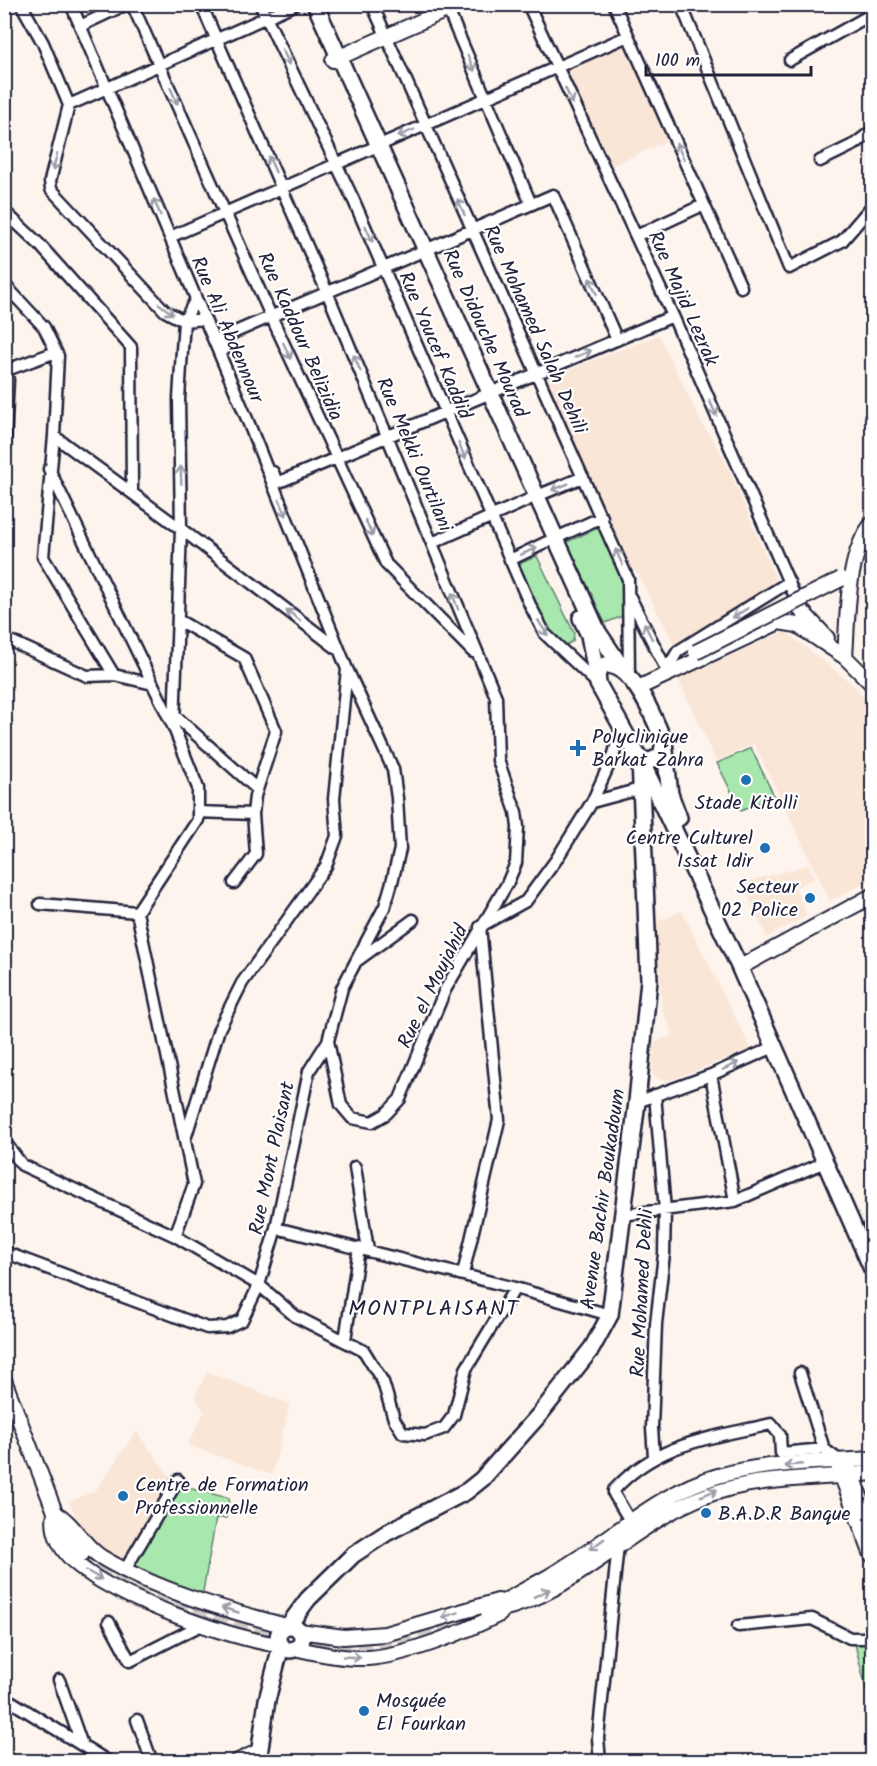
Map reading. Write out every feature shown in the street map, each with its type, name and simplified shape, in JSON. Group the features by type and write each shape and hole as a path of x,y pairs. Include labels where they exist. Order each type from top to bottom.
{"main road":[{"name":"Rue Didouche Mourad","path":"308,4 336,59"},
{"name":"Rue Didouche Mourad","path":"315,4 336,59 551,540 589,635 598,682 640,759"},
{"path":"336,59 454,7"},
{"path":"845,657 855,558 861,536 873,524"},
{"name":"Rue Didouche Mourad","path":"551,540 598,632 632,680 663,749 672,802 693,853 747,964 873,1247"},
{"path":"632,680 696,652 841,579 855,558"},
{"path":"800,609 873,684"},
{"path":"632,680 779,622 796,625 845,657"},
{"path":"598,682 597,672 605,665 617,667 632,680"},
{"path":"640,759 650,761 663,749"},
{"path":"663,749 643,789 657,795 774,1047 873,1269"},
{"name":"Avenue Bachir Boukadoum","path":"287,1647 278,1635 293,1628 319,1590 347,1559 363,1547 468,1491 482,1479 540,1413 592,1348 610,1315 637,1102 649,980 640,759"},
{"path":"747,964 873,896"},
{"path":"4,1380 55,1513 68,1539 82,1554"},
{"path":"55,1513 54,1527 58,1540 79,1566 125,1592 203,1623 246,1637 287,1647 354,1658 383,1656 473,1627 630,1521 688,1486 741,1470 873,1459"},
{"path":"841,1461 873,1555"},
{"path":"55,1513 66,1520 87,1546 125,1570 203,1603 293,1628 344,1637 384,1635 508,1603 559,1585 679,1507 729,1486 760,1480 873,1473"},
{"path":"847,1476 873,1527"},
{"name":"Avenue Bachir Boukadoum","path":"258,1756 267,1700 277,1666 287,1647 301,1640 293,1628"},
{"path":"236,1761 258,1756"}],"street":[{"path":"21,4 43,43 69,105 50,181 51,189 165,311 184,321 204,319"},
{"name":"Rue Ali Abdennour","path":"71,4 250,426 347,669"},
{"path":"80,26 127,4"},
{"name":"Rue Kaddour Belizidia","path":"132,4 386,564 477,656"},
{"name":"Rue Mekki Ourtilani","path":"201,4 327,292 496,697 498,760 516,812 518,827 516,863 507,884 480,926"},
{"name":"Rue Youcef Kaddid","path":"260,4 384,267 445,412 545,634 598,682"},
{"path":"69,105 296,4"},
{"name":"Rue Mohamed Salah Dehili","path":"372,4 628,579 630,596 627,643 632,680"},
{"name":"Rue Majid Lezrak","path":"528,4 556,69 673,316 800,609"},
{"path":"614,4 741,287"},
{"path":"681,4 789,267 842,241 873,206"},
{"path":"454,7 486,99 531,204"},
{"path":"790,60 873,14"},
{"path":"170,237 628,36"},
{"path":"820,161 855,144 873,131"},
{"path":"245,414 247,406 219,339 553,195 617,340"},
{"path":"636,236 704,205"},
{"path":"4,211 39,244 131,347 132,490"},
{"path":"4,284 44,327 56,352 54,436 49,469 43,557 114,675"},
{"path":"174,728 182,528 179,399 184,321 196,300"},
{"path":"250,426 257,430 277,483 673,316"},
{"path":"4,466 8,379 4,373 56,352"},
{"path":"54,436 132,490 339,650"},
{"path":"49,469 174,728 198,788 198,820 137,912 194,1184 175,1236"},
{"path":"432,543 583,477"},
{"path":"510,560 602,517"},
{"path":"658,653 668,655 678,651 789,582"},
{"path":"630,596 658,653 668,665 678,651"},
{"path":"178,620 244,658 276,731 257,789 253,814 256,854 234,883"},
{"path":"4,638 87,676 114,675 153,684"},
{"path":"184,1140 219,1029 233,1001 248,975 326,866 337,836 334,799 347,669"},
{"name":"Rue Mont Plaisant","path":"4,1252 207,1328 227,1327 242,1320 259,1285 276,1228 309,1071 328,1041 342,988 385,906 400,849 393,769 347,669"},
{"path":"174,715 257,789"},
{"name":"Rue el Moujahid","path":"328,1041 341,1105 352,1118 372,1122 386,1114 400,1099 437,1007 480,926 526,901 556,860 592,802 614,754 621,727"},
{"path":"592,802 643,789"},
{"path":"198,812 253,814"},
{"path":"40,904 137,912"},
{"path":"354,963 413,920"},
{"path":"463,1274 499,1120 480,926"},
{"path":"637,1102 711,1075 774,1047"},
{"path":"711,1075 735,1202"},
{"name":"Rue Mohamed Dehli","path":"654,1457 652,1428 656,1324 664,1254 665,1210 655,1095"},
{"path":"4,1141 22,1165 175,1236 259,1285 294,1316 364,1351 384,1382 394,1419 403,1433 425,1435 444,1428 454,1415 466,1369 515,1288"},
{"path":"622,1215 735,1202 825,1162"},
{"path":"345,1340 364,1249 355,1167"},
{"path":"276,1228 463,1274 610,1315"},
{"path":"800,1372 824,1449 841,1461"},
{"path":"630,1521 614,1494 614,1490 654,1457 671,1448 771,1424 780,1435 781,1453 824,1449"},
{"path":"125,1570 178,1480"},
{"path":"600,1761 598,1738 618,1545"},
{"path":"738,1626 812,1620 850,1638 873,1638"},
{"path":"109,1622 130,1661 203,1623"},
{"path":"58,1680 82,1745"},
{"path":"4,1698 109,1761"},
{"path":"137,1720 152,1761"}],"shaded area":[{"path":"627,43 671,139 607,168 563,72"},
{"path":"659,335 701,422 724,458 778,584 674,644 638,574 627,564 543,380"},
{"path":"785,631 856,687 872,709 872,879 830,901 754,744 716,761 678,679"},
{"path":"809,865 815,879 795,887 807,916 767,937 742,883"},
{"path":"682,911 751,1049 665,1082 652,1075 654,1042 673,1035 662,1010 656,922"},
{"path":"207,1372 290,1404 272,1475 188,1445 204,1412 195,1396"},
{"name":"Centre de Formation Professionnelle","path":"136,1431 173,1480 123,1564 86,1537 69,1502 96,1490"}],"green space":[{"path":"602,526 625,579 623,616 605,623 567,542"},
{"path":"537,556 574,633 573,641 564,646 548,633 517,565"},
{"name":"Stade Kitolli","path":"751,748 774,796 741,811 717,763"},
{"path":"180,1486 229,1498 226,1518 216,1518 202,1597 133,1568"},
{"path":"872,1641 872,1713 855,1644"}],"tunnel":[{"path":"82,1554 138,1587 213,1618 292,1640 327,1646 356,1648 390,1644 488,1612"}],"place":[{"name":"Polyclinique Barkat Zahra","path":"578,748"},
{"name":"Stade Kitolli","path":"746,780"},
{"name":"Centre Culturel Issat Idir","path":"765,848"},
{"name":"Secteur 02 Police","path":"810,898"},
{"name":"Centre de Formation Professionnelle","path":"123,1496"},
{"name":"B.A.D.R Banque","path":"706,1513"},
{"name":"Mosquée El Fourkan","path":"364,1711"}],"district":[{"name":"MONTPLAISANT","path":"434,1307"}]}
